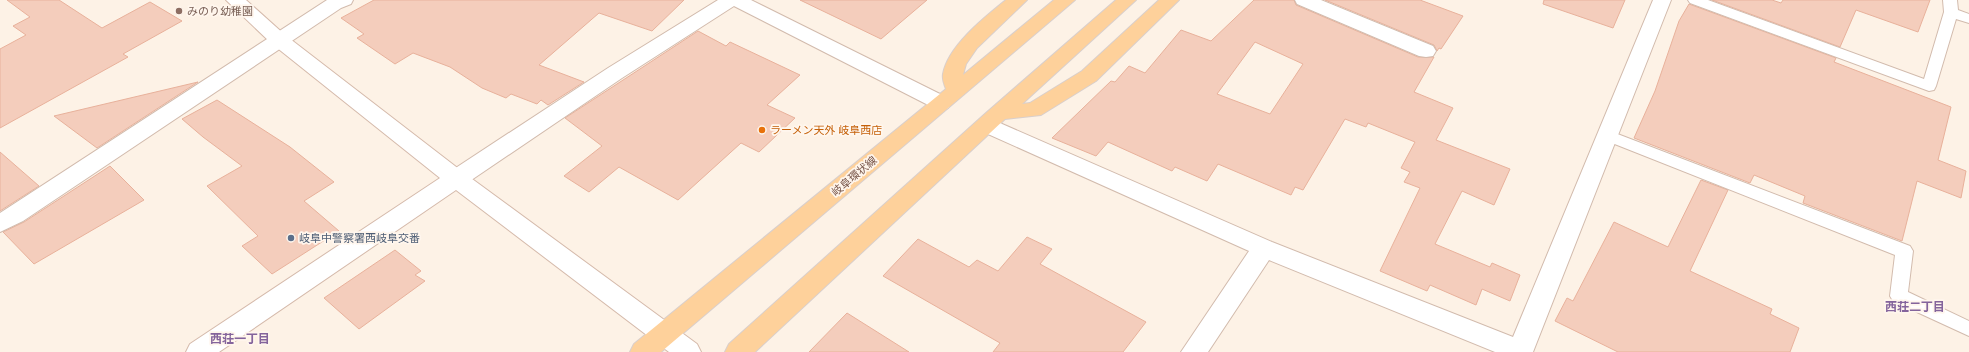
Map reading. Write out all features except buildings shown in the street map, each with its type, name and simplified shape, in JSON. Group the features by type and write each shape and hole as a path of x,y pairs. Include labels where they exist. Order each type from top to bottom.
{"main road":[{"path":"949,96 958,60 977,38 1018,0"},
{"name":"岐阜環状線","path":"643,352 1066,0"},
{"path":"738,352 993,119 1127,0"},
{"path":"993,119 1034,110 1089,76 1170,0"}],"street":[{"path":"235,0 278,40 456,179 688,352"},
{"path":"199,352 456,179 730,0"},
{"path":"736,0 949,96"},
{"path":"1304,0 1426,51"},
{"path":"993,119 1264,248 1520,351 1662,0"},
{"path":"0,223 15,215 336,1"},
{"path":"1194,352 1264,248"}],"lane":[{"path":"1695,0 1929,86 1950,6 1969,19"},
{"path":"1607,135 1904,251 1899,296 1969,329"}],"place":[{"name":"みのり幼稚園","path":"179,11"},
{"name":"ラーメン天外 岐阜西店","path":"762,130"},
{"name":"岐阜中警察署西岐阜交番","path":"291,238"}],"district":[{"name":"西荘二丁目","path":"1915,307"},
{"name":"西荘一丁目","path":"240,339"}]}
